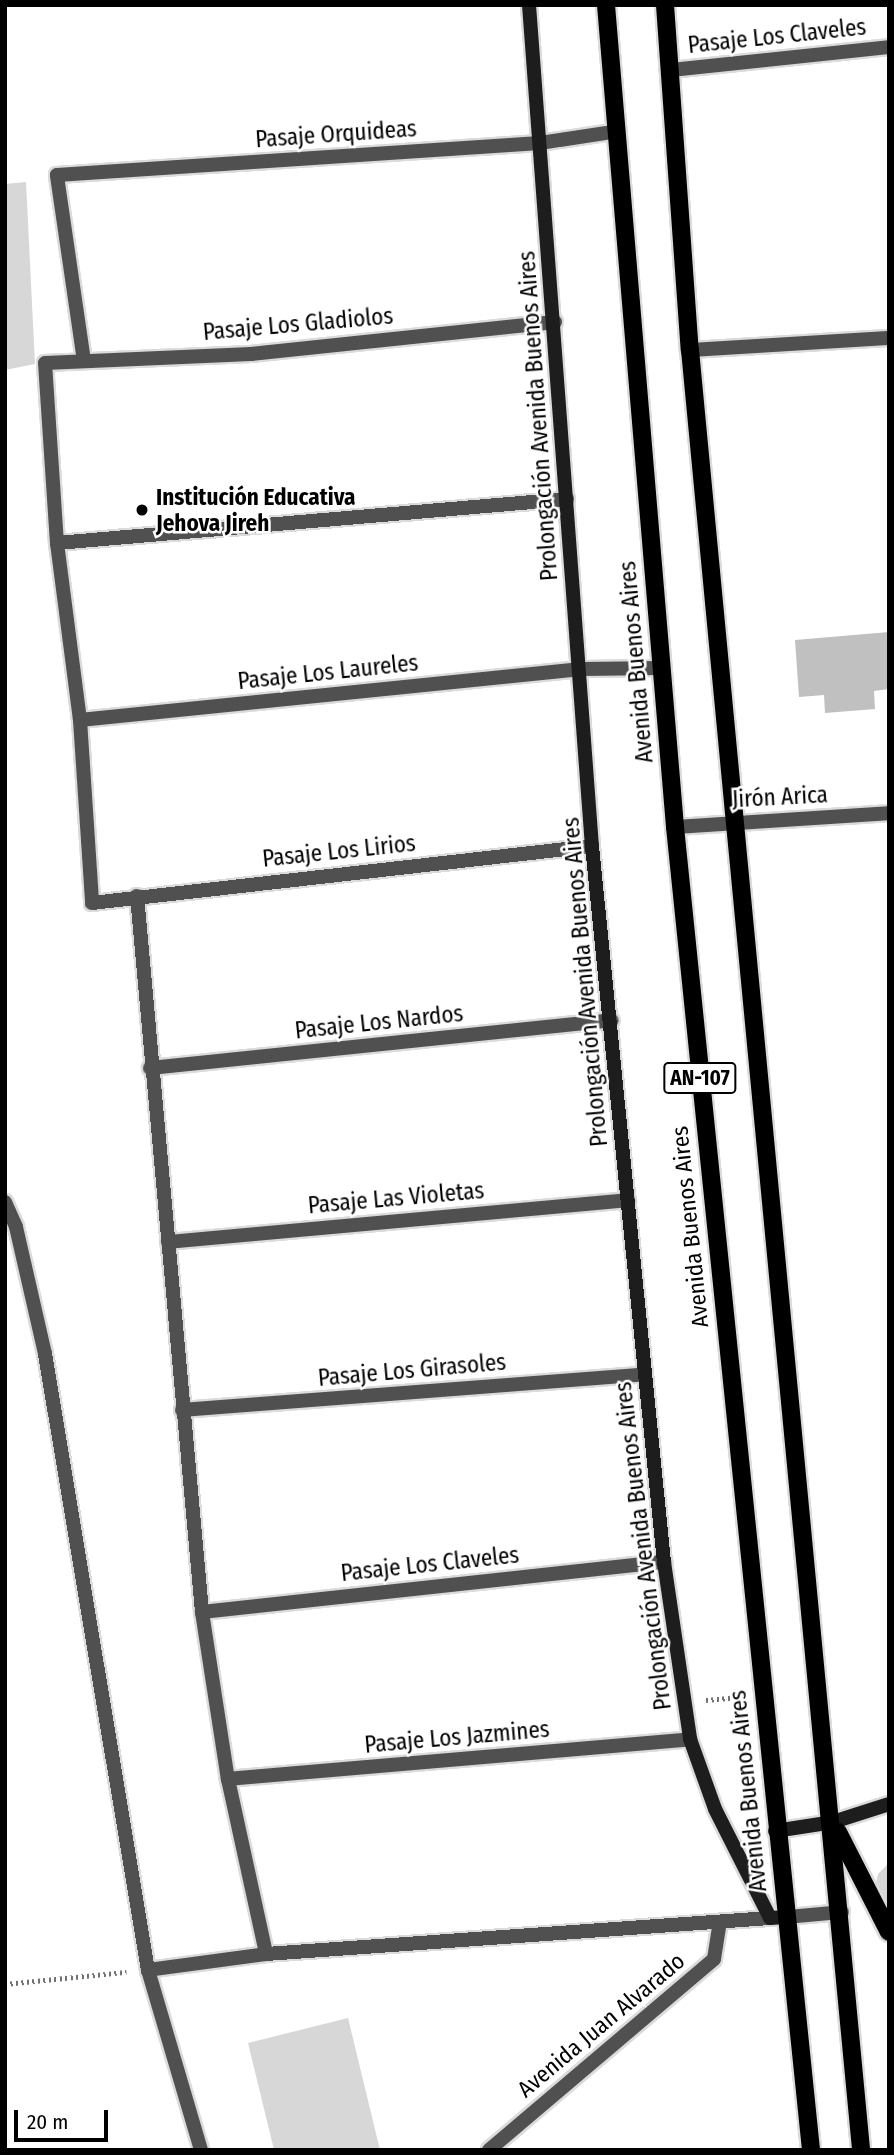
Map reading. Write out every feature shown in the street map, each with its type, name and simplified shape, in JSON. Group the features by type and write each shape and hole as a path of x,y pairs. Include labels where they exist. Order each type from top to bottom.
{"main road":[{"name":"Avenida Buenos Aires","path":"606,5 675,827 775,1830 779,1918 811,2150"},
{"name":"AN-107","path":"665,5 690,351 842,1912 861,2150"},
{"path":"833,1822 889,1932"}],"street":[{"name":"Prolongación Avenida Buenos Aires","path":"529,5 581,669 592,846 612,1020 664,1562 690,1739 715,1809 779,1918"},
{"name":"Pasaje Los Claveles","path":"671,70 889,47"},
{"name":"Pasaje Orquideas","path":"85,361 57,175 540,143 618,131"},
{"name":"Pasaje Los Gladiolos","path":"57,543 45,363 251,354 555,322"},
{"path":"690,351 889,338"},
{"path":"79,720 57,543 567,499"},
{"name":"Pasaje Los Laureles","path":"79,720 581,669 661,668"},
{"name":"Pasaje Los Lirios","path":"79,720 92,903 592,846"},
{"name":"Jirón Arica","path":"675,827 889,813"},
{"path":"137,896 150,1068 202,1612 228,1779 266,1954"},
{"name":"Pasaje Los Nardos","path":"150,1068 612,1020"},
{"name":"Pasaje Las Violetas","path":"168,1242 628,1200"},
{"path":"5,1202 16,1227 45,1353 148,1970 201,2150"},
{"name":"Pasaje Los Girasoles","path":"182,1410 645,1374"},
{"name":"Pasaje Los Claveles","path":"202,1612 664,1562"},
{"name":"Pasaje Los Jazmines","path":"228,1779 690,1739"},
{"path":"775,1830 833,1822 889,1804"},
{"path":"148,1970 266,1954 842,1912"},
{"name":"Avenida Juan Alvarado","path":"489,2150 714,1959 720,1923"}],"path":[{"path":"5,1984 148,1970"}],"shaded area":[{"path":"26,182 35,364 5,370 5,184"},
{"path":"889,1863 889,1909 876,1883 878,1874"},
{"path":"348,2018 380,2150 274,2150 248,2043"}],"building":[{"path":"889,632 889,689 874,691 875,709 825,713 824,695 799,697 795,640"}],"place":[{"name":"Institución Educativa Jehova Jireh","path":"142,510"}]}
